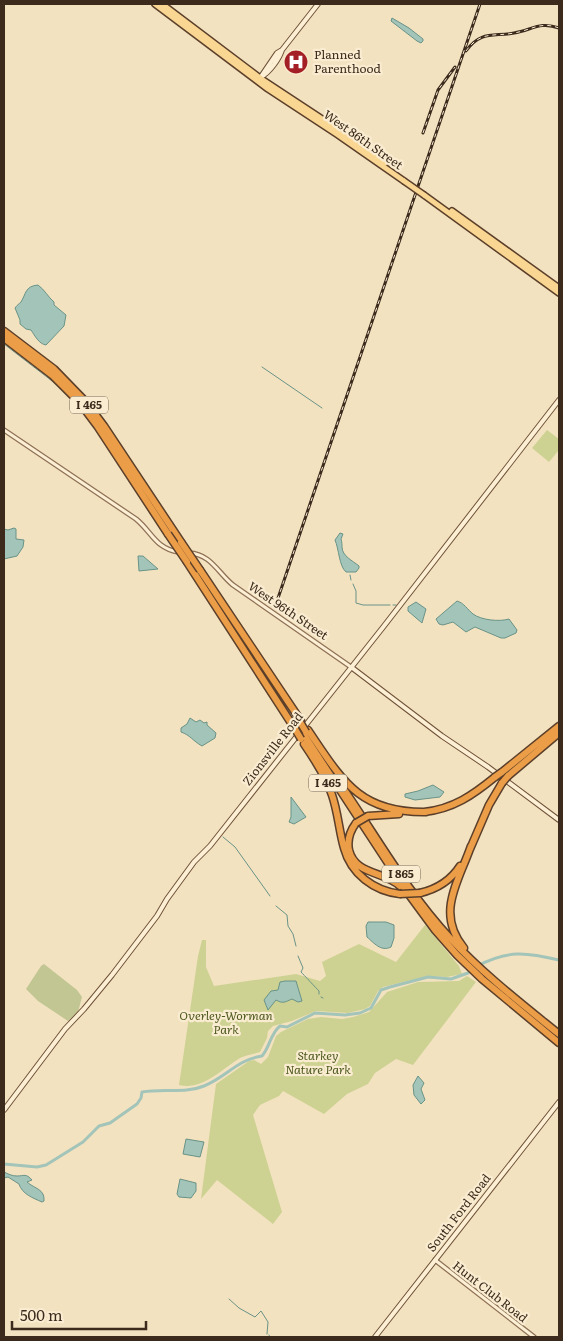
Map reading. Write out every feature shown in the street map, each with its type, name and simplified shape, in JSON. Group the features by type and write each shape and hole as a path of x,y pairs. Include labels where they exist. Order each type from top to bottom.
{"highway":[{"name":"I 465","path":"4,331 54,370 82,397 104,426 200,570 252,655"},
{"name":"I 465","path":"4,338 52,375 80,403 98,427 234,632"},
{"name":"I 865","path":"234,632 252,655 416,897 470,960"},
{"path":"260,668 269,675 298,724"},
{"name":"I 465","path":"305,734 330,790 343,847 350,863 370,884 400,894 420,893 435,888 451,877 463,863 505,774 559,726"},
{"name":"I 465","path":"305,734 340,777 360,795 393,810 426,812 463,801 495,777 505,774 559,733"},
{"name":"I 865","path":"305,734 414,903 435,930 470,960"},
{"path":"414,903 396,882 364,870 354,861 349,850 348,840 356,823 368,816 426,812"},
{"path":"471,846 453,892 450,911 451,922 456,936 470,960 559,1043"},
{"path":"487,977 559,1034"}],"main road":[{"name":"West 86th Street","path":"155,4 258,79 405,179"},
{"name":"West 86th Street","path":"162,4 258,79 358,143 559,293"},
{"path":"258,79 318,4"},
{"path":"344,139 356,145 358,143"},
{"name":"West 86th Street","path":"424,193 559,288"},
{"name":"Zionsville Road","path":"4,1109 64,1029 84,1009 157,916 194,862 210,846 559,400"},
{"name":"West 96th Street","path":"351,667 559,820"},
{"name":"South Ford Road","path":"375,1337 559,1102"}],"street":[{"name":"West 96th Street","path":"4,430 136,519 164,547 207,558 223,577 233,585 351,667"},
{"name":"Hunt Club Road","path":"436,1260 534,1337"}],"green space":[{"path":"547,430 559,439 559,450 549,462 532,448"},
{"name":"Overley-Worman Park","path":"425,925 459,966 462,974 447,977 428,976 383,987 378,991 370,1006 365,1009 348,1013 316,1011 292,1021 273,1026 268,1031 267,1038 260,1052 240,1058 204,1082 196,1085 179,1085 202,940 206,940 206,967 214,986 296,974 320,981 326,976 322,962 359,944 396,962"},
{"path":"44,964 77,990 82,997 78,1012 68,1021 38,1001 26,989"},
{"name":"Starkey Nature Park","path":"467,976 476,982 413,1065 396,1059 375,1073 368,1084 347,1094 324,1114 283,1091 279,1096 260,1105 253,1115 282,1212 273,1224 217,1180 201,1199 216,1084 249,1061 254,1060 261,1064 268,1057 276,1036 308,1019 321,1017 342,1019 353,1017 369,1012 387,992 418,982 459,981"}],"water":[{"path":"392,18 409,28 423,41 421,43 417,41 391,21"},
{"path":"38,285 54,302 54,305 66,315 64,326 46,345 39,341 31,330 26,329 20,324 15,308 21,302 28,289"},
{"path":"4,529 16,529 16,539 24,540 23,547 17,556 4,559"},
{"path":"340,533 343,534 341,539 342,550 348,558 359,566 356,572 346,572 342,566 335,540"},
{"path":"138,556 143,556 158,569 139,571"},
{"path":"457,601 481,618 509,619 517,630 516,633 501,638 475,627 466,632 453,622 443,625 439,624 436,619"},
{"path":"416,602 426,609 422,623 408,611 408,607"},
{"path":"190,718 196,722 200,720 204,723 207,722 207,725 216,733 215,738 202,746 181,732 181,728 187,724"},
{"path":"433,785 444,792 440,797 415,800 405,797 405,794"},
{"path":"291,797 306,817 294,824 289,822 291,817"},
{"path":"368,922 386,922 394,925 394,938 391,947 381,948 367,937 366,926"},
{"path":"296,981 302,1001 298,1002 292,999 282,1002 276,1000 268,1010 264,1000 271,991 278,990 280,982"},
{"path":"418,1076 424,1083 421,1089 425,1100 421,1104 414,1095 413,1085"},
{"path":"186,1139 204,1142 200,1157 183,1154"},
{"path":"4,1172 13,1176 28,1176 32,1180 27,1182 43,1194 44,1201 42,1202 25,1193 19,1184 8,1177 4,1178"},
{"path":"180,1179 196,1183 196,1191 191,1198 179,1197 177,1194"}],"waterway":[{"path":"4,344 56,384"},
{"path":"262,367 322,408"},
{"path":"350,575 351,580"},
{"path":"353,584 356,591 356,603 363,605 390,605"},
{"path":"223,837 235,847 270,896"},
{"path":"276,906 287,915 288,926 293,934 296,946"},
{"path":"477,966 498,957 517,954 537,955 559,960"},
{"path":"298,956 303,968 301,972 319,991 319,994"},
{"path":"4,1164 37,1167 46,1165 83,1142 99,1126 110,1123 137,1104 142,1092 189,1090 204,1086 245,1061 262,1056 274,1033 280,1026 287,1027 315,1013 345,1015 360,1013 371,1008 381,990 428,977 451,979 468,973 472,969"},
{"path":"229,1299 239,1308 255,1317 261,1311 268,1322 267,1334"}],"railway":[{"path":"275,607 480,4"},
{"path":"466,51 472,44 483,37 514,33 546,25 559,28"},
{"path":"423,133 438,90 455,67"}],"place":[{"name":"Planned Parenthood","path":"296,62"}]}
